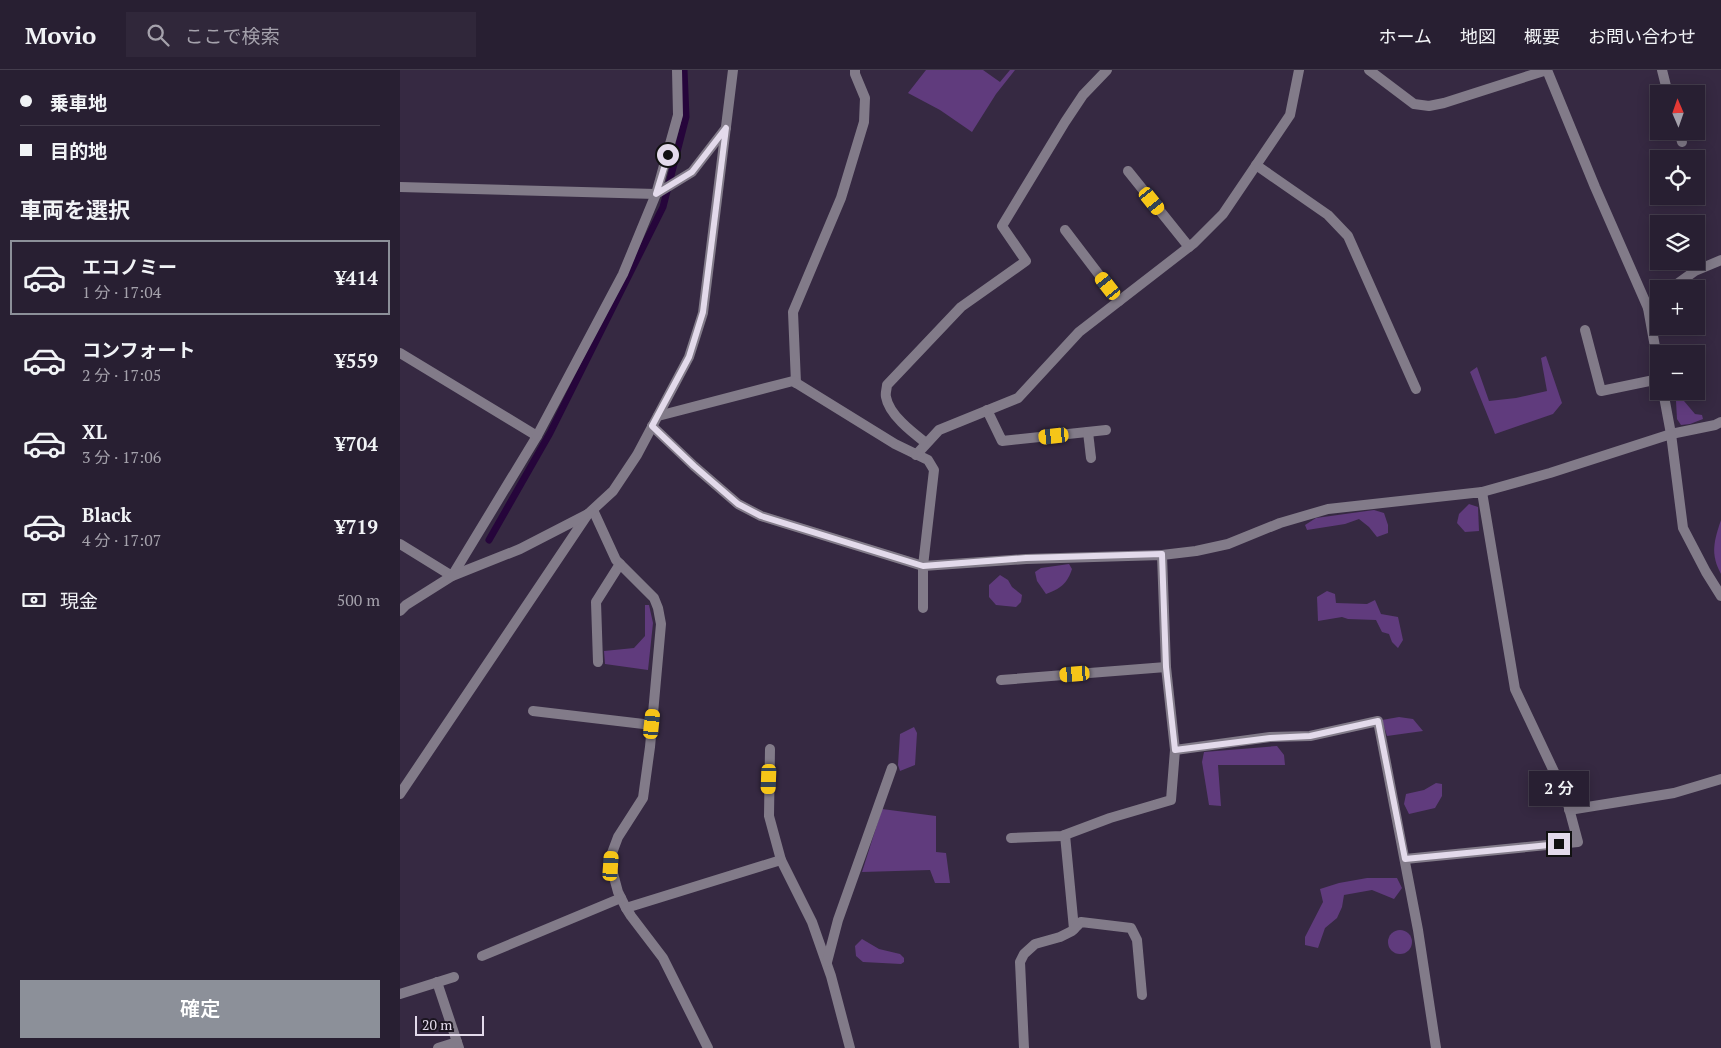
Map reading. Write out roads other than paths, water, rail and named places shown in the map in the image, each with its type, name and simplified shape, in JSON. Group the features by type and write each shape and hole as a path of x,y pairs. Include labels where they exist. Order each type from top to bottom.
{"street":[{"path":"452,576 537,436 623,274 656,194 678,114 677,70"},
{"path":"400,794 591,512 613,491 637,455 689,357 703,312 733,70"},
{"path":"796,383 793,312 841,198 864,122 865,98 855,70"},
{"path":"926,443 905,426 891,408 886,397 887,385 961,306 1026,261 1002,226 1083,95 1107,70"},
{"path":"916,455 939,430 1018,398 1079,332 1189,247 1223,214 1290,115 1298,70"},
{"path":"1369,70 1382,74 1414,104 1428,106 1444,103 1547,70 1595,187 1648,308 1655,345"},
{"path":"1662,70 1666,85"},
{"path":"400,187 656,194 692,172 726,128"},
{"path":"1256,165 1328,215 1348,236 1416,389"},
{"path":"1128,171 1189,247"},
{"path":"1065,230 1119,301"},
{"path":"1682,280 1695,271 1721,260"},
{"path":"1585,330 1600,391 1650,381"},
{"path":"400,352 537,436"},
{"path":"658,416 793,381 895,444 928,460 934,470 923,566 923,608"},
{"path":"1665,400 1683,528 1721,596"},
{"path":"986,410 1002,441 1106,430"},
{"path":"652,426 738,504 761,516 923,566 1026,558 1162,554 1196,551 1228,544 1280,523 1328,508 1482,492 1550,473 1671,434 1715,425 1721,422"},
{"path":"1088,432 1091,458"},
{"path":"1405,859 1578,842 1566,797 1515,690 1482,492"},
{"path":"591,512 616,560 654,598 661,624 644,798 618,837 612,853 611,866 613,876 626,908 663,958 708,1048"},
{"path":"400,611 406,605 452,576 520,549 591,512"},
{"path":"400,544 452,576"},
{"path":"1011,838 1065,835 1110,818 1171,800 1175,750 1166,667 1162,554"},
{"path":"598,662 596,602 620,564"},
{"path":"1001,680 1166,667"},
{"path":"533,711 652,724"},
{"path":"1175,750 1270,738 1310,736 1378,721 1418,930 1436,1048"},
{"path":"770,749 769,816 781,860 812,922 827,962 850,1048"},
{"path":"827,962 838,920 892,768"},
{"path":"1569,810 1674,793 1721,779"},
{"path":"1065,835 1074,929"},
{"path":"626,908 781,860"},
{"path":"482,956 621,898"},
{"path":"1024,1048 1020,962 1024,954 1034,944 1060,937 1074,929 1081,922 1131,928 1137,940 1142,995"},
{"path":"400,994 454,977"},
{"path":"437,982 458,1045 438,1048"}],"waterway":[{"path":"489,540 550,433 663,207 686,117 684,70"}]}
